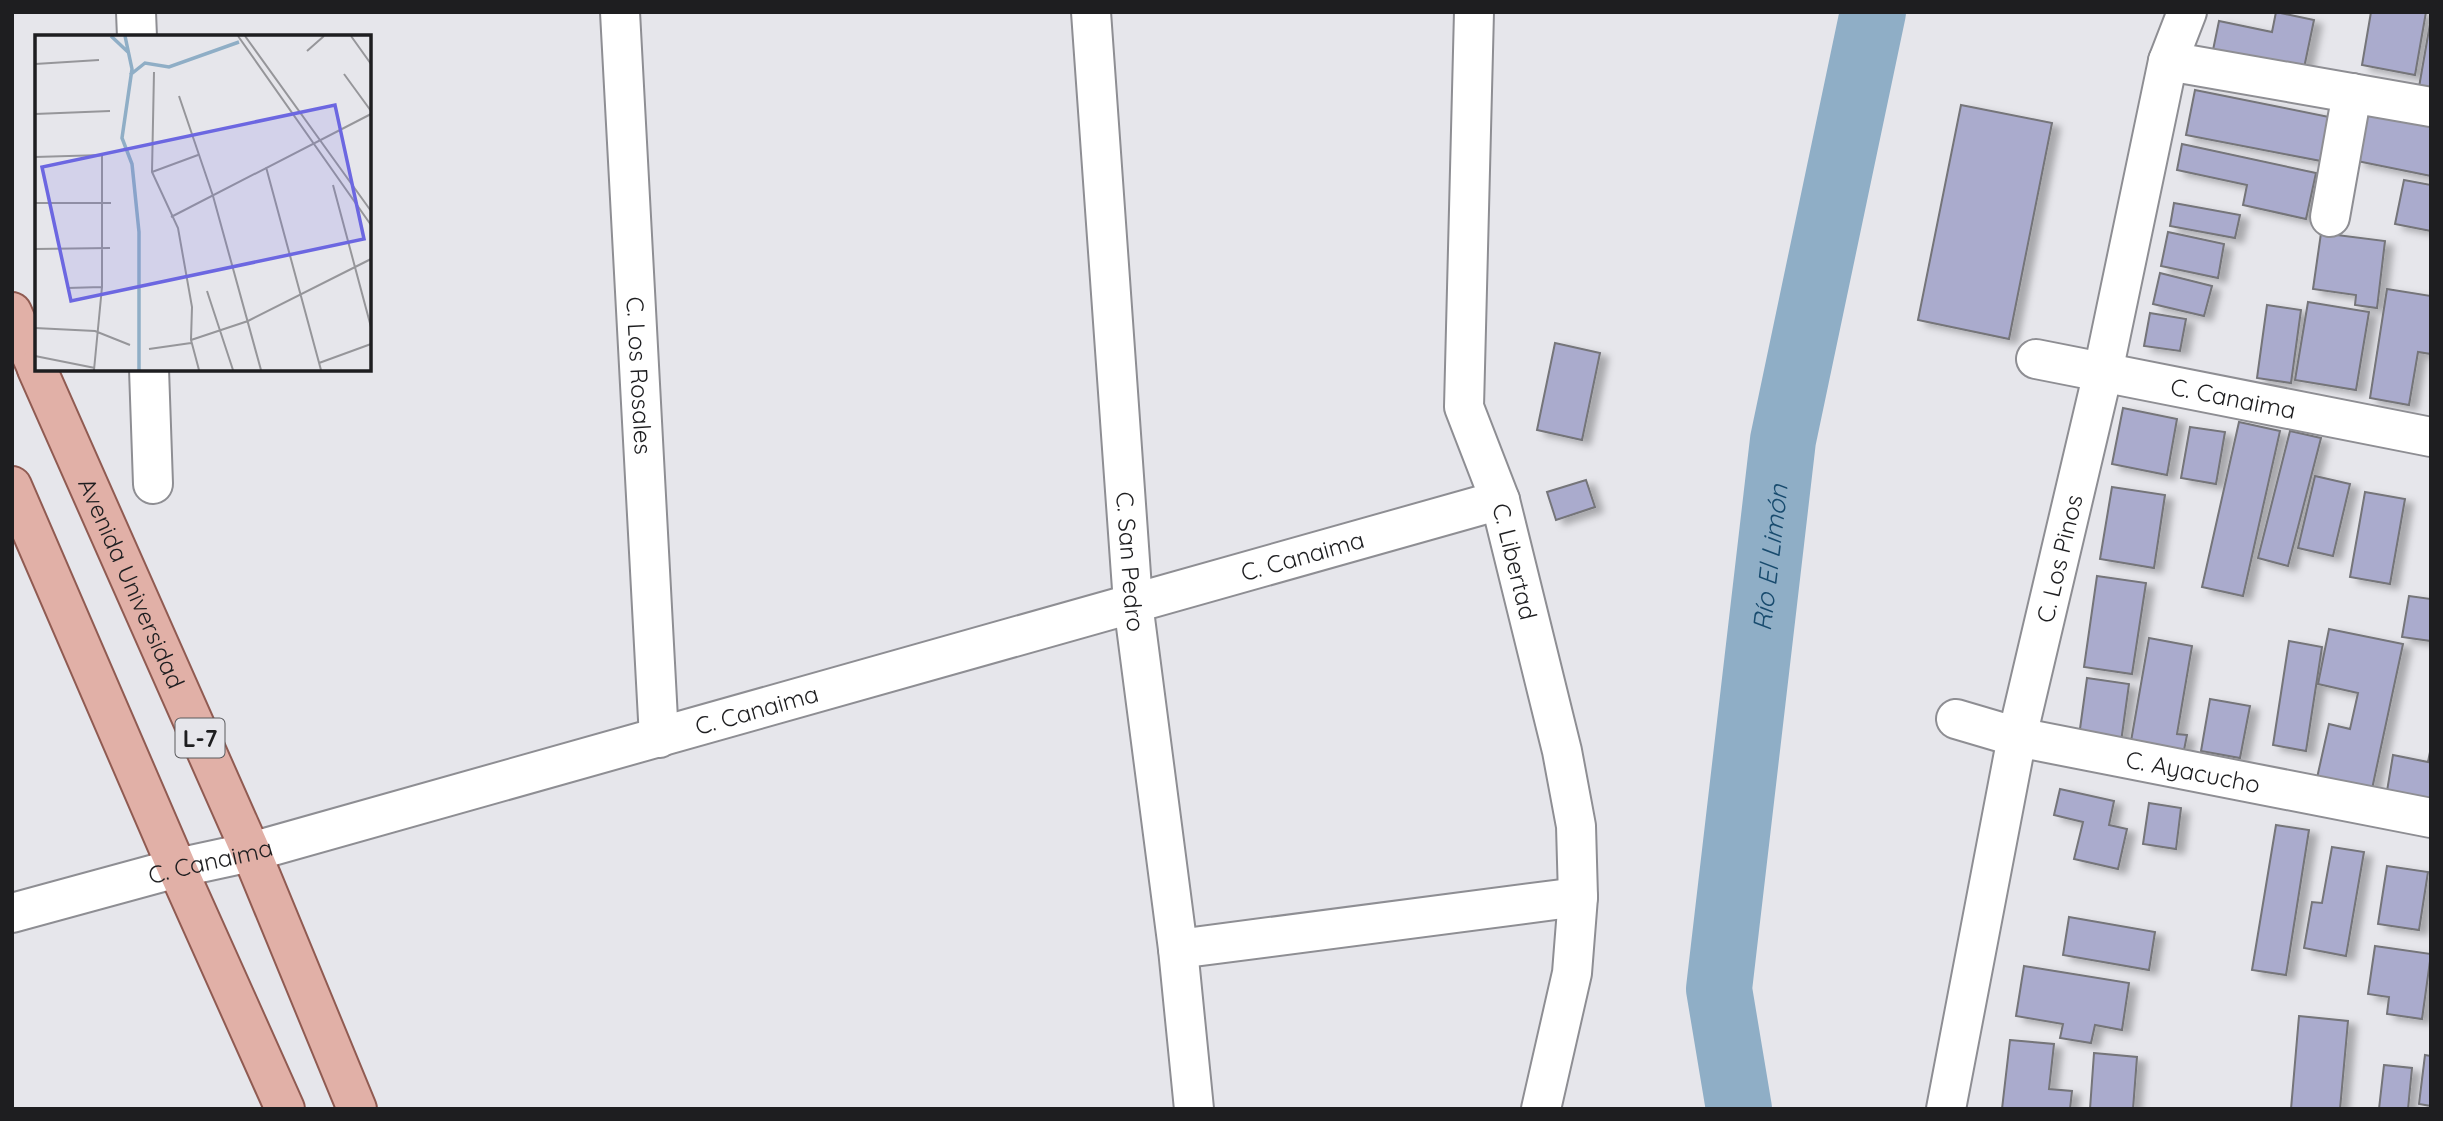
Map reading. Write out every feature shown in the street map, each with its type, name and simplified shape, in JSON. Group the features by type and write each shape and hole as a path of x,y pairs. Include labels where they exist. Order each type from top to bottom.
{"main road":[{"name":"Avenida Universidad","path":"12,312 35,364"},
{"name":"Avenida Universidad","path":"38,371 251,852 357,1109"},
{"path":"12,486 177,868 285,1109"}],"street":[{"path":"136,12 137,35"},
{"name":"C. Los Rosales","path":"620,12 659,738"},
{"name":"C. San Pedro","path":"1091,12 1132,603 1178,948 1194,1109"},
{"name":"C. Libertad","path":"1474,12 1464,407 1500,500 1562,751 1576,826 1578,897 1572,973 1541,1109"},
{"name":"C. Los Pinos","path":"1946,1109 2017,737 2103,372 2168,61 2187,12"},
{"path":"2168,61 2431,107"},
{"path":"2330,217 2351,93"},
{"name":"C. Canaima","path":"2036,359 2431,437"},
{"path":"149,371 153,484"},
{"name":"C. Canaima","path":"12,913 177,868 251,852 1500,500"},
{"name":"C. Ayacucho","path":"1956,719 2017,737 2431,818"},
{"path":"1178,948 1578,897"}],"building":[{"path":"2276,12 2314,20 2304,68 2213,50 2219,21 2272,32"},
{"path":"2371,12 2426,12 2415,75 2362,65"},
{"path":"2431,24 2431,89 2419,87"},
{"path":"2195,90 2329,117 2321,161 2186,135"},
{"path":"1961,105 2052,123 2009,339 1918,320"},
{"path":"2368,113 2431,126 2431,176 2357,161"},
{"path":"2182,144 2316,173 2306,219 2243,205 2247,185 2177,170"},
{"path":"2404,180 2431,185 2431,231 2395,224"},
{"path":"2174,203 2240,215 2235,238 2170,226"},
{"path":"2168,232 2224,244 2218,278 2161,266"},
{"path":"2321,233 2385,241 2377,308 2355,305 2356,295 2313,289"},
{"path":"2160,273 2212,286 2204,316 2153,304"},
{"path":"2387,289 2431,296 2431,354 2418,352 2409,405 2370,398"},
{"path":"2308,302 2369,312 2356,390 2295,380"},
{"path":"2267,305 2301,310 2291,383 2257,378"},
{"path":"2150,313 2186,319 2180,351 2144,346"},
{"path":"1555,343 1600,353 1582,440 1537,430"},
{"path":"2123,408 2177,419 2167,475 2112,464"},
{"path":"2239,422 2280,431 2243,596 2202,587"},
{"path":"2190,427 2225,432 2216,484 2181,478"},
{"path":"2290,431 2321,438 2288,566 2258,558"},
{"path":"2315,476 2350,484 2333,556 2298,548"},
{"path":"1586,480 1595,507 1556,520 1547,492"},
{"path":"2112,487 2165,495 2154,568 2100,559"},
{"path":"2365,492 2405,499 2390,584 2350,577"},
{"path":"2097,576 2146,583 2132,674 2084,667"},
{"path":"2409,596 2431,599 2431,641 2402,637"},
{"path":"2329,629 2403,644 2372,789 2317,778 2329,724 2350,729 2358,693 2318,684"},
{"path":"2149,638 2192,646 2177,734 2187,735 2183,755 2130,747"},
{"path":"2289,641 2322,647 2306,751 2273,745"},
{"path":"2087,678 2129,684 2121,742 2079,736"},
{"path":"2210,699 2250,706 2240,758 2201,751"},
{"path":"2431,747 2431,805 2386,797 2393,755 2428,762"},
{"path":"2060,789 2114,801 2109,825 2127,829 2118,869 2074,859 2083,822 2054,815"},
{"path":"2149,803 2181,808 2176,849 2143,844"},
{"path":"2276,825 2309,830 2286,975 2252,970"},
{"path":"2332,847 2364,852 2346,956 2304,948 2312,902 2322,903"},
{"path":"2387,866 2428,872 2419,930 2378,924"},
{"path":"2069,917 2155,932 2149,970 2063,955"},
{"path":"2375,946 2431,954 2422,1019 2387,1014 2389,997 2368,994"},
{"path":"2024,966 2129,983 2122,1030 2095,1025 2091,1043 2060,1038 2063,1024 2016,1016"},
{"path":"2299,1016 2348,1021 2340,1109 2291,1109"},
{"path":"2010,1040 2054,1044 2049,1089 2072,1091 2070,1109 2002,1109"},
{"path":"2094,1053 2137,1057 2133,1109 2090,1109"},
{"path":"2425,1055 2431,1056 2431,1106 2419,1104"},
{"path":"2384,1065 2412,1068 2408,1109 2379,1109"}],"waterway":[{"name":"Río El Limón","path":"1739,1109 1719,989 1783,440 1873,12"}]}
